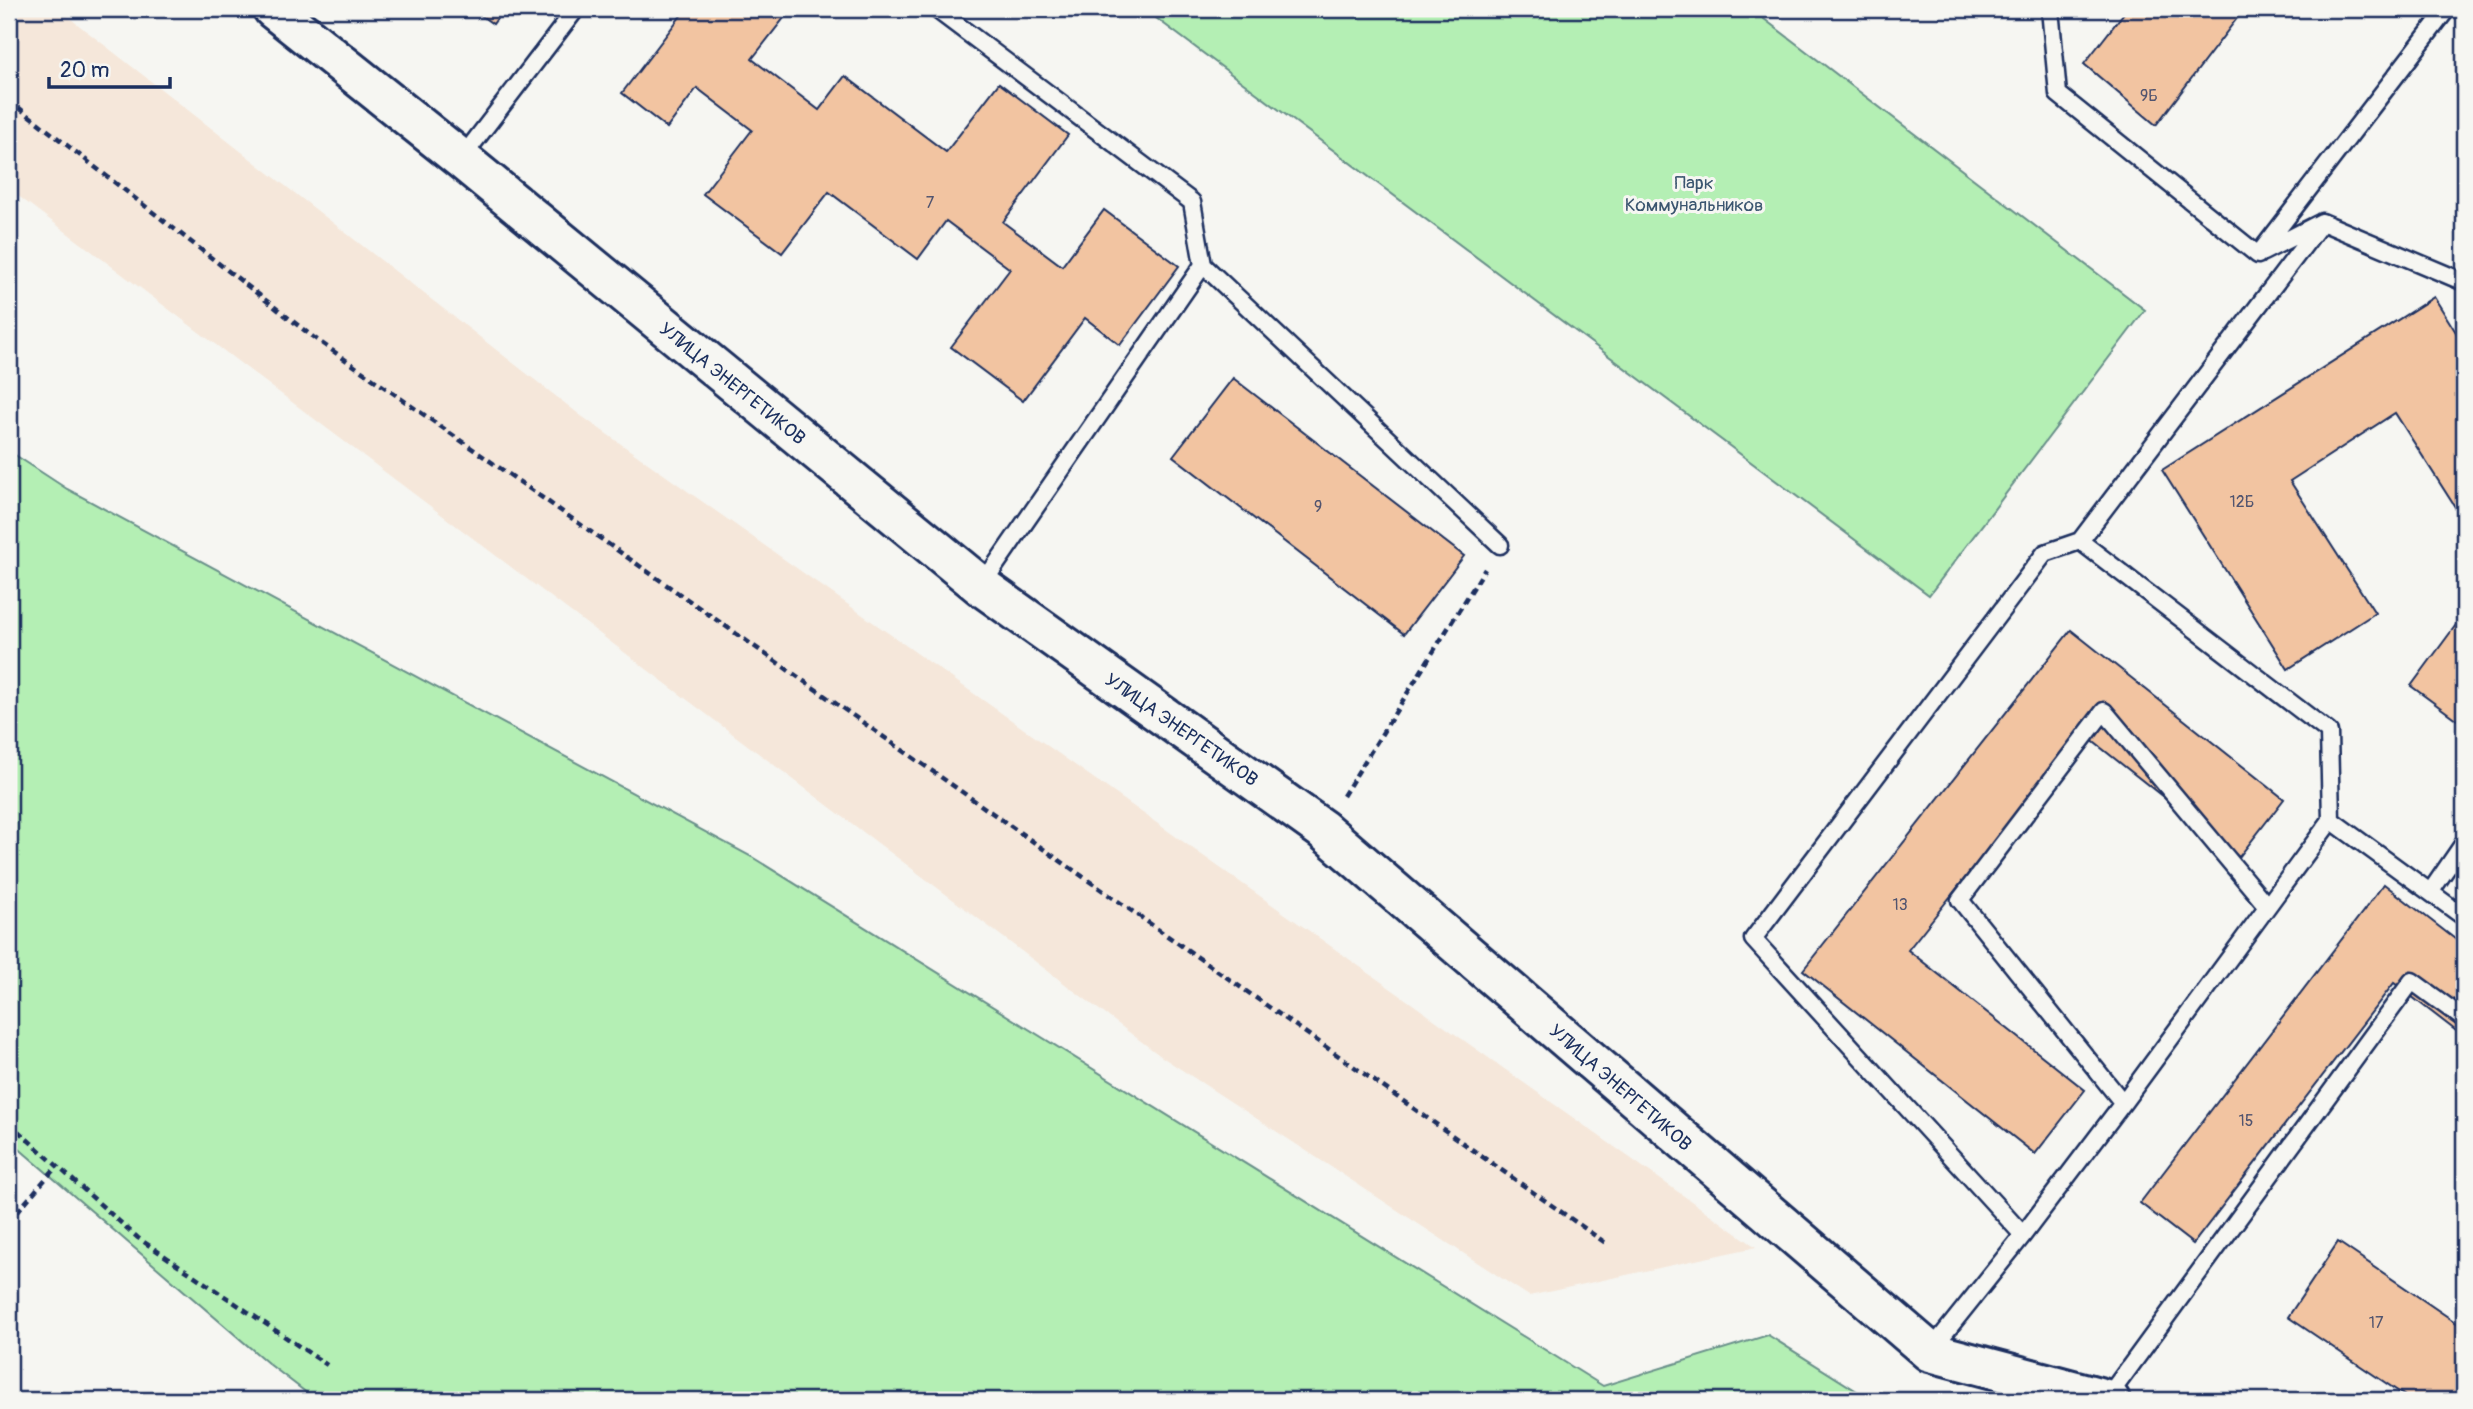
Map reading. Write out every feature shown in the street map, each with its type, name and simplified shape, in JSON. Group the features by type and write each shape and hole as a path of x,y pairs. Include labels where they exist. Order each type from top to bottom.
{"street":[{"name":"УЛИЦА ЭНЕРГЕТИКОВ","path":"273,9 461,159 981,586 1322,829 1930,1352 2109,1399"}],"lane":[{"path":"461,159 576,9"},
{"path":"936,9 1192,202 1203,265 1500,545"},
{"path":"2050,9 2058,94 2258,255"},
{"path":"2258,255 2447,9"},
{"path":"2258,255 2322,222"},
{"path":"2322,222 2464,282"},
{"path":"2023,1235 1753,939 2045,554 2080,541 2322,222"},
{"path":"981,586 1203,265"},
{"path":"1930,1352 2123,1104 2331,820 2329,732 2080,541"},
{"path":"2123,1104 1960,900 2104,711 2267,906"},
{"path":"2331,820 2464,917"},
{"path":"2431,891 2464,843"},
{"path":"2109,1399 2412,981 2464,1019"}],"path":[{"path":"9,100 313,337 1607,1244"},
{"path":"1322,829 1500,545"},
{"path":"9,1123 138,1238 327,1365"},
{"path":"9,1221 57,1166"}],"shaded area":[{"path":"9,9 58,9 580,415 1756,1247 1529,1296 1162,1057 9,189"}],"green space":[{"name":"Парк Коммунальников","path":"1144,9 1751,9 2145,310 1929,595"},
{"path":"9,451 67,489 752,857 1603,1386 1768,1335 1871,1400 316,1400 269,1364 9,1140"}],"building":[{"path":"472,9 504,9 493,24"},
{"path":"686,9 791,9 752,59 819,110 845,76 946,152 999,83 1068,135 1003,222 1062,266 1104,210 1179,266 1120,345 1085,318 1023,401 951,347 1010,269 946,221 918,259 829,192 782,253 703,194 752,130 697,88 667,128 622,93"},
{"path":"2127,9 2244,9 2156,125 2084,64"},
{"path":"2434,297 2464,345 2464,521 2395,413 2290,481 2375,613 2288,669 2162,470"},
{"path":"1233,378 1464,556 1404,634 1173,456"},
{"path":"2464,614 2464,725 2411,686"},
{"path":"2071,630 2284,799 2239,857 2081,732 1908,950 2085,1090 2035,1154 1803,970"},
{"path":"2384,884 2464,946 2464,1037 2394,983 2193,1244 2140,1203"},
{"path":"2338,1242 2464,1328 2464,1400 2411,1400 2288,1317"}]}
